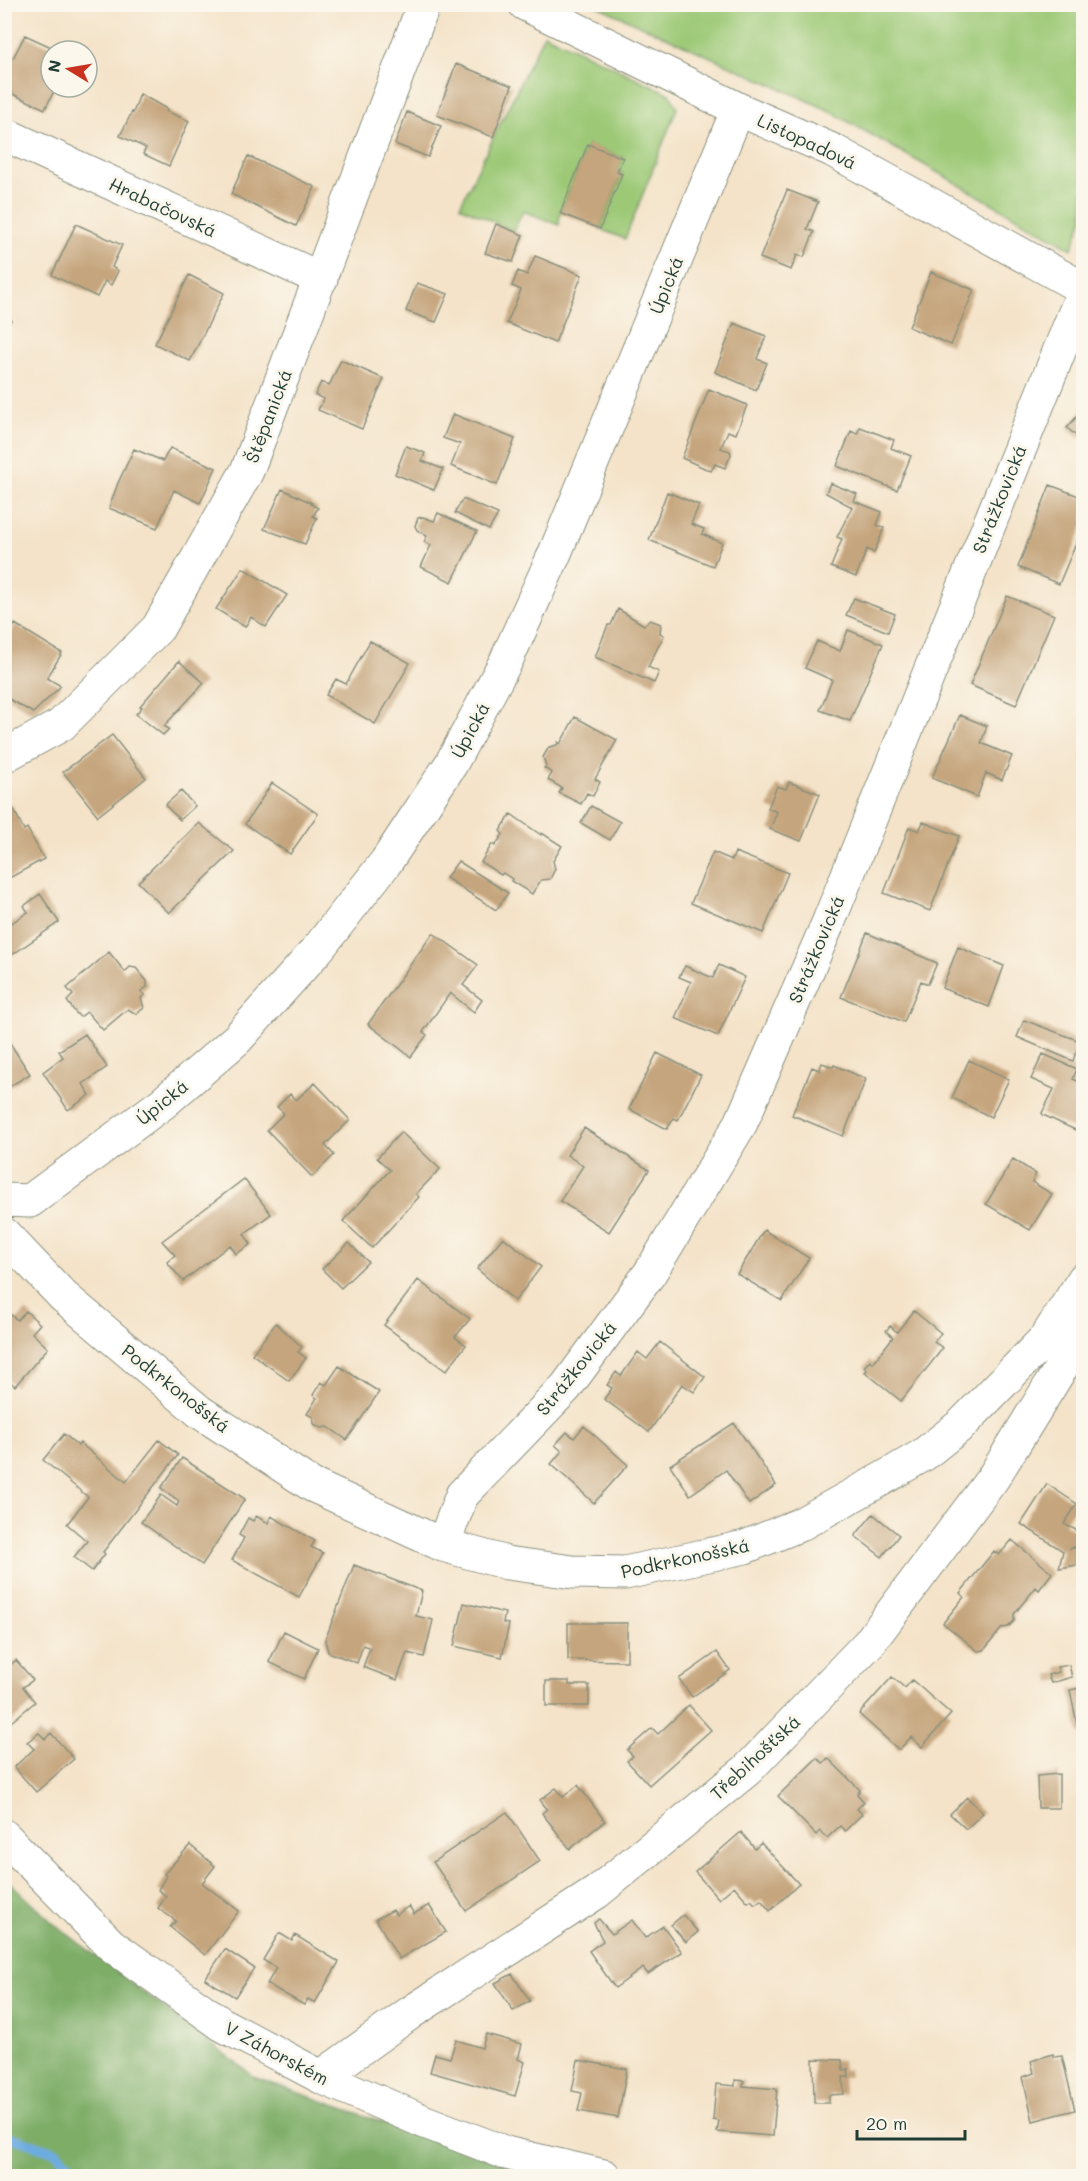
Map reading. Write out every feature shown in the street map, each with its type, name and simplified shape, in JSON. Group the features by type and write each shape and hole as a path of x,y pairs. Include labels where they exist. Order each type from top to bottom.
{"street":[{"name":"Štěpanická","path":"4,756 61,725 158,628 247,471 424,4"},
{"name":"Listopadová","path":"525,4 738,110 832,150 1083,290"},
{"name":"Úpická","path":"4,1200 30,1201 163,1103 237,1039 317,950 392,853 451,764 506,661 555,553 738,110"},
{"name":"Hrabačovská","path":"4,134 321,279"},
{"name":"Strážkovická","path":"443,1545 462,1495 566,1387 651,1273 741,1123 828,921 1083,290"},
{"name":"Podkrkonošská","path":"4,1234 63,1296 200,1412 312,1485 443,1545 507,1563 573,1572 625,1573 745,1547 799,1525 923,1455 961,1425 1046,1338 1083,1279"},
{"name":"Třebihošťská","path":"321,2078 410,2013 597,1892 747,1770 869,1643 993,1478 1083,1331"},
{"name":"V Záhorském","path":"4,1836 111,1945 223,2025 321,2078 424,2122 506,2152 604,2176"}],"green space":[{"path":"595,5 1083,5 1083,218 1072,249 826,109"},
{"path":"544,34 670,94 677,108 625,239 600,229 622,174 617,172 623,158 588,145 560,213 559,225 523,211 513,231 460,206"},
{"path":"4,1877 53,1923 256,2078 510,2166 561,2176 8,2176 4,2172"}],"building":[{"path":"25,35 39,41 39,99 50,99 45,109 4,90 4,63 8,56 13,58"},
{"path":"456,64 512,86 493,137 437,115"},
{"path":"140,94 167,109 166,111 189,121 169,166 143,154 146,148 120,136 133,113"},
{"path":"407,112 441,126 428,157 395,144"},
{"path":"588,144 623,158 617,172 622,174 600,229 560,213"},
{"path":"248,156 315,187 296,226 231,194"},
{"path":"787,190 818,202 807,229 814,232 804,257 797,255 791,270 760,258"},
{"path":"76,224 122,245 112,267 118,271 111,285 105,281 97,297 52,275"},
{"path":"496,224 523,235 513,262 485,253"},
{"path":"535,256 582,275 555,343 507,323 521,290 512,286 518,271 527,275"},
{"path":"931,272 974,290 951,345 909,327"},
{"path":"189,275 224,293 190,361 155,344"},
{"path":"417,283 448,294 436,322 406,311"},
{"path":"4,317 11,320 4,335"},
{"path":"734,323 766,336 757,359 767,363 756,390 715,372"},
{"path":"341,360 384,379 362,429 318,410 324,399 315,395 321,382 329,386"},
{"path":"709,389 747,405 736,434 728,431 721,448 730,451 731,455 725,468 715,464 711,471 682,458"},
{"path":"1084,408 1084,442 1067,428"},
{"path":"453,414 515,439 497,485 451,466 460,444 443,438"},
{"path":"860,427 894,440 891,448 911,456 897,490 837,466 851,431 857,434"},
{"path":"406,446 425,453 422,461 443,469 434,490 395,474"},
{"path":"170,448 216,468 200,503 174,490 157,528 109,508 134,449 163,461"},
{"path":"830,483 857,494 854,501 882,512 877,525 884,528 874,553 867,549 856,577 831,567 842,539 837,537 852,507 826,493"},
{"path":"1050,485 1084,498 1084,524 1059,584 1018,567"},
{"path":"282,489 318,508 313,516 317,518 305,544 264,529"},
{"path":"667,492 699,505 691,524 704,529 702,534 722,543 713,566 649,540"},
{"path":"463,499 498,514 489,530 455,513"},
{"path":"438,513 477,531 452,582 421,567 431,545 424,542 427,536 415,526 418,518 423,517 434,521"},
{"path":"243,568 287,595 266,627 251,617 245,627 216,609"},
{"path":"1007,596 1054,615 1016,705 970,685"},
{"path":"854,598 895,614 888,632 846,615"},
{"path":"618,609 644,625 650,620 661,624 660,633 664,635 648,667 659,672 654,683 595,657 608,625 611,625"},
{"path":"15,624 62,653 47,678 61,686 33,713 4,696 4,642"},
{"path":"848,630 883,644 850,721 820,710 832,680 805,668 817,641 840,651"},
{"path":"370,641 410,663 375,724 326,695 336,679 346,684"},
{"path":"179,661 204,683 164,726 169,729 163,735 136,714 142,707 140,706"},
{"path":"960,715 987,726 981,743 1012,756 1002,780 986,773 977,797 932,778"},
{"path":"575,717 617,740 595,779 600,782 593,796 587,793 581,804 559,793 562,788 548,780 552,773 544,768 546,766 543,757 549,747 557,745 558,742 560,744"},
{"path":"112,735 146,778 98,816 63,772"},
{"path":"789,782 820,794 801,841 770,829 777,812 768,808 777,786 786,789"},
{"path":"272,783 318,814 290,854 245,824"},
{"path":"181,791 195,806 180,820 165,805"},
{"path":"11,804 24,830 27,828 44,859 4,881 4,808"},
{"path":"591,806 620,822 610,840 581,823"},
{"path":"511,814 541,835 542,833 562,846 553,861 555,869 550,879 541,880 532,894 503,873 501,875 481,862 492,844 495,846 503,834 500,831"},
{"path":"923,822 959,836 930,911 884,893 909,827 919,831"},
{"path":"199,823 234,851 169,913 138,882"},
{"path":"713,852 732,860 735,852 788,873 763,933 691,903"},
{"path":"458,861 508,893 496,910 446,878"},
{"path":"40,894 59,922 9,957 4,951 4,928 28,912 24,906"},
{"path":"433,933 478,965 463,985 482,1000 474,1012 450,993 423,1032 427,1035 411,1057 368,1024"},
{"path":"867,933 937,963 928,984 921,981 904,1022 841,997"},
{"path":"958,947 1004,966 989,1007 942,988"},
{"path":"109,952 125,972 130,967 136,968 147,981 147,987 141,991 145,995 141,998 144,1008 136,1014 128,1009 103,1030 87,1012 80,1017 75,1012 67,1001 73,995 67,988"},
{"path":"719,965 745,977 718,1036 675,1018 691,982 679,977 685,966 713,978"},
{"path":"1024,1020 1080,1041 1073,1061 1017,1037"},
{"path":"4,1034 30,1074 4,1090"},
{"path":"85,1034 107,1067 83,1084 90,1095 68,1110 43,1072 63,1057 59,1051"},
{"path":"657,1053 701,1075 678,1120 674,1118 667,1129 629,1109"},
{"path":"1043,1054 1077,1069 1073,1079 1084,1084 1084,1134 1043,1115 1054,1089 1031,1079"},
{"path":"969,1060 1009,1079 991,1117 952,1098"},
{"path":"822,1063 833,1067 834,1065 866,1079 843,1136 792,1115 812,1067 819,1070"},
{"path":"315,1083 350,1120 325,1145 334,1155 312,1177 267,1130 284,1113 277,1107 290,1094 296,1100"},
{"path":"584,1128 649,1170 609,1232 560,1201 583,1166 567,1155"},
{"path":"401,1132 440,1169 416,1194 419,1197 372,1248 343,1221 390,1170 377,1158"},
{"path":"1013,1159 1036,1174 1032,1182 1052,1194 1030,1230 986,1204"},
{"path":"244,1179 271,1214 244,1234 251,1244 236,1254 230,1245 183,1281 167,1262 175,1255 162,1241"},
{"path":"764,1230 809,1258 782,1301 737,1274"},
{"path":"503,1237 541,1267 515,1301 477,1269"},
{"path":"349,1243 368,1262 341,1288 322,1269"},
{"path":"418,1280 470,1319 455,1337 466,1345 446,1371 384,1325"},
{"path":"4,1309 17,1320 26,1311 40,1324 32,1333 48,1348 15,1386 4,1377"},
{"path":"914,1311 941,1333 934,1342 943,1348 901,1401 865,1372 867,1370 864,1367 870,1360 873,1363 893,1337 886,1331 890,1326 897,1332"},
{"path":"276,1323 302,1347 298,1352 306,1358 289,1381 252,1354"},
{"path":"660,1342 705,1377 694,1392 682,1384 649,1432 604,1399 612,1388 607,1385 616,1372 621,1376 638,1352 647,1359"},
{"path":"339,1366 379,1392 347,1440 328,1427 321,1428 314,1424 313,1417 307,1414 317,1398 313,1395 321,1382 326,1385"},
{"path":"734,1423 776,1485 749,1504 726,1470 690,1495 670,1465"},
{"path":"584,1426 628,1465 594,1503 551,1464 562,1451 555,1445 567,1432 574,1438"},
{"path":"64,1434 78,1446 80,1443 126,1482 159,1440 178,1455 103,1552 105,1554 92,1571 74,1557 87,1541 67,1524 88,1497 43,1460"},
{"path":"182,1458 245,1499 202,1565 141,1522 161,1495 177,1506 179,1501 161,1488"},
{"path":"1047,1484 1077,1504 1064,1524 1084,1534 1075,1547 1069,1549 1084,1546 1084,1564 1059,1568 1063,1551 1021,1524"},
{"path":"873,1514 899,1535 882,1557 855,1536"},
{"path":"256,1516 268,1523 271,1516 315,1541 311,1547 323,1553 299,1597 232,1560 244,1538 239,1535 248,1518 253,1521"},
{"path":"1012,1540 1052,1573 1039,1590 1036,1587 1014,1614 1014,1621 1008,1627 1002,1628 984,1650 978,1651 943,1623 964,1597 960,1593 994,1551 999,1555"},
{"path":"354,1565 422,1591 416,1616 433,1620 424,1657 407,1653 397,1680 363,1667 370,1648 363,1645 357,1663 328,1652 325,1640"},
{"path":"464,1603 505,1613 503,1623 509,1624 502,1657 454,1646"},
{"path":"568,1623 627,1623 627,1661 568,1660"},
{"path":"284,1631 318,1648 304,1679 269,1662"},
{"path":"717,1652 730,1670 692,1697 679,1679"},
{"path":"16,1660 33,1680 23,1687 35,1702 4,1728 4,1665 7,1668"},
{"path":"1069,1665 1072,1677 1051,1683 1048,1675 1059,1672 1057,1667"},
{"path":"892,1677 905,1688 912,1680 951,1714 922,1747 911,1737 899,1750 859,1714"},
{"path":"546,1681 569,1681 569,1685 589,1685 589,1706 546,1706"},
{"path":"1084,1687 1084,1733 1079,1734 1070,1690"},
{"path":"689,1705 711,1730 649,1785 627,1761 633,1756 627,1750 652,1728 658,1734"},
{"path":"39,1733 45,1739 51,1733 74,1759 36,1792 14,1767 34,1749 27,1742"},
{"path":"817,1758 823,1763 828,1758 860,1790 857,1794 864,1802 857,1809 862,1814 845,1831 840,1826 827,1838 820,1831 816,1835 778,1796"},
{"path":"1059,1774 1059,1808 1038,1808 1037,1776"},
{"path":"578,1785 605,1821 570,1849 542,1813 547,1809 540,1800 556,1788 563,1797"},
{"path":"967,1797 983,1813 966,1829 950,1814"},
{"path":"507,1812 540,1861 466,1911 433,1862"},
{"path":"741,1832 755,1849 761,1843 799,1884 770,1911 761,1900 755,1904 751,1900 748,1902 734,1886 719,1899 695,1872"},
{"path":"190,1845 215,1866 202,1883 239,1911 205,1955 170,1927 176,1921 158,1908 166,1896 158,1890 166,1876 164,1874"},
{"path":"429,1905 446,1932 399,1959 376,1919 393,1910 396,1915 409,1906 414,1914"},
{"path":"683,1915 698,1932 686,1942 671,1925"},
{"path":"599,1919 612,1934 632,1920 645,1938 663,1926 682,1952 648,1974 643,1968 615,1988 589,1951 603,1941 594,1923"},
{"path":"279,1933 292,1941 295,1935 339,1962 315,2003 308,1999 304,2005 267,1984 276,1968 263,1960"},
{"path":"225,1949 254,1968 235,1997 205,1979"},
{"path":"512,1974 530,2001 513,2011 495,1983"},
{"path":"486,2034 522,2044 518,2059 525,2062 515,2096 430,2072 435,2054 450,2058 456,2040 482,2048"},
{"path":"1053,2054 1054,2057 1062,2056 1075,2110 1033,2121 1023,2077 1034,2073 1031,2061"},
{"path":"813,2059 842,2060 843,2070 848,2069 849,2077 843,2077 844,2094 829,2095 829,2103 814,2103"},
{"path":"578,2060 627,2069 618,2118 578,2111 582,2093 572,2091"},
{"path":"735,2080 744,2081 743,2086 777,2089 773,2136 717,2132 719,2121 713,2120 716,2084 735,2086"}],"waterway":[{"path":"4,2135 56,2152 76,2172 76,2176"}]}
